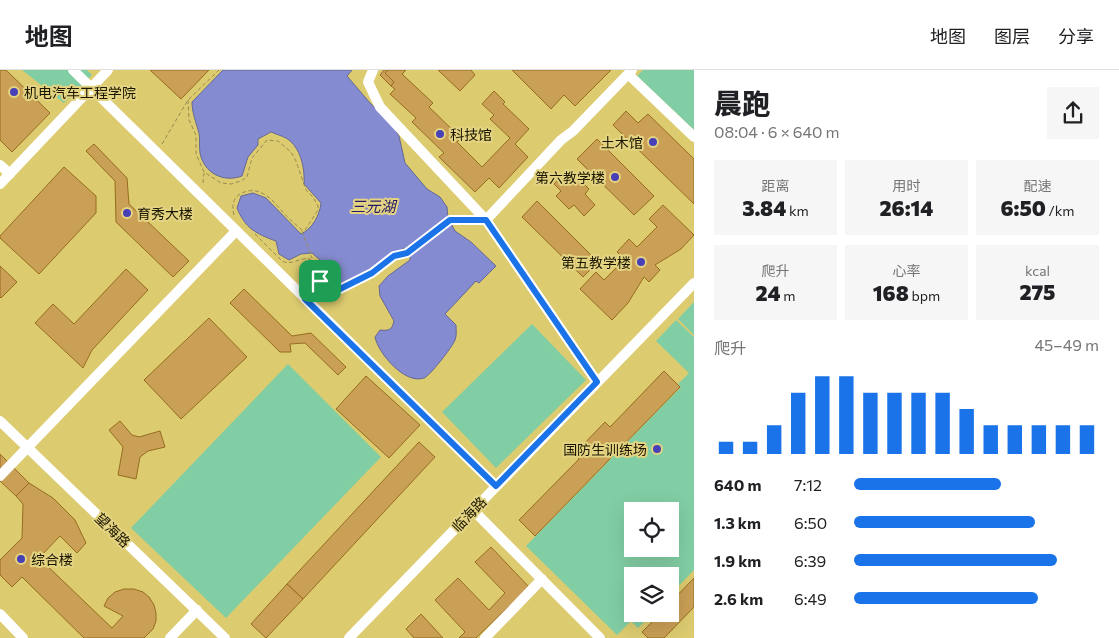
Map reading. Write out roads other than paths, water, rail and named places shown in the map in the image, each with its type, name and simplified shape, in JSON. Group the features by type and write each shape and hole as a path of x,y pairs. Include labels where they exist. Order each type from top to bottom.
{"street":[{"path":"73,70 496,486"},
{"path":"0,184 108,70"},
{"path":"373,70 368,82 380,107 486,220 597,382"},
{"path":"486,220 561,140 573,131 631,73 694,138"},
{"path":"0,165 10,174"},
{"path":"0,476 236,231"},
{"name":"临海路","path":"349,638 694,283"},
{"name":"望海路","path":"0,421 226,638"},
{"path":"473,510 600,638"},
{"path":"485,638 542,579"},
{"path":"170,638 197,610"},
{"path":"0,614 23,638"}],"water":[{"name":"三元湖","path":"223,70 352,70 347,76 370,103 389,120 399,136 405,163 427,189 440,197 447,207 448,218 455,231 471,242 496,266 479,283 476,281 445,314 456,325 456,338 446,354 424,378 409,377 401,372 381,351 375,337 380,330 391,328 394,321 380,296 379,286 388,276 410,260 410,253 404,248 361,275 339,285 328,281 322,270 320,260 312,253 301,254 289,260 279,254 276,241 252,229 244,221 237,208 241,196 253,193 266,198 301,234 312,225 317,217 321,203 304,184 301,159 291,142 271,132 258,139 258,145 248,157 242,176 235,178 215,175 202,160 199,133 193,114 192,102"}],"place":[{"name":"机电汽车工程学院","path":"14,92"},
{"name":"科技馆","path":"440,134"},
{"name":"土木馆","path":"653,142"},
{"name":"第六教学楼","path":"615,177"},
{"name":"育秀大楼","path":"127,213"},
{"name":"第五教学楼","path":"641,262"},
{"name":"国防生训练场","path":"657,449"},
{"name":"综合楼","path":"21,559"}]}
